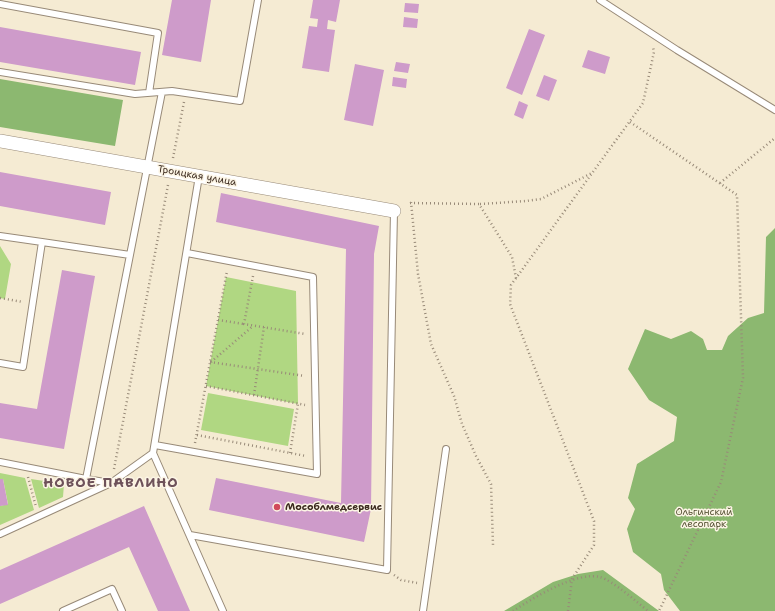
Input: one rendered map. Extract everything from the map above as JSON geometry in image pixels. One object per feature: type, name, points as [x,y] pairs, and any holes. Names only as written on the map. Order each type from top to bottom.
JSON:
[{"type":"street","name":"Троицкая улица","points":[[0,141],[394,211]]},
{"type":"lane","points":[[0,72],[135,94],[172,91],[240,101],[258,0]]},
{"type":"lane","points":[[600,0],[677,50],[775,110]]},
{"type":"lane","points":[[0,4],[158,33],[150,93]]},
{"type":"lane","points":[[86,479],[162,92]]},
{"type":"lane","points":[[199,176],[153,453],[224,611]]},
{"type":"lane","points":[[190,535],[387,570],[394,211]]},
{"type":"lane","points":[[0,236],[130,255]]},
{"type":"lane","points":[[0,363],[23,367],[42,242]]},
{"type":"lane","points":[[155,445],[317,474],[313,277],[187,253]]},
{"type":"lane","points":[[423,611],[446,449]]},
{"type":"lane","points":[[0,534],[111,483],[153,453]]},
{"type":"lane","points":[[0,462],[111,483]]},
{"type":"lane","points":[[63,611],[112,589],[122,611]]},
{"type":"path","points":[[568,611],[572,579],[594,545],[594,521],[510,304],[511,285],[643,103],[654,52],[649,32]]},
{"type":"path","points":[[111,483],[186,93]]},
{"type":"path","points":[[630,122],[737,195],[743,378],[721,482],[659,611]]},
{"type":"path","points":[[720,184],[775,138]]},
{"type":"path","points":[[394,211],[411,202],[479,204],[526,201],[541,198],[593,173]]},
{"type":"path","points":[[411,202],[418,274],[430,344],[454,396],[462,424],[476,456],[491,484],[493,545]]},
{"type":"path","points":[[479,204],[512,257],[516,278]]},
{"type":"path","points":[[194,452],[229,261]]},
{"type":"path","points":[[244,324],[254,266]]},
{"type":"path","points":[[0,298],[33,304]]},
{"type":"path","points":[[218,320],[314,336]]},
{"type":"path","points":[[210,362],[253,326]]},
{"type":"path","points":[[254,396],[264,327]]},
{"type":"path","points":[[210,362],[315,378]]},
{"type":"path","points":[[206,386],[316,407]]},
{"type":"path","points":[[290,452],[298,404]]},
{"type":"path","points":[[197,435],[317,458]]},
{"type":"path","points":[[26,467],[38,517]]},
{"type":"path","points":[[387,570],[401,580],[427,585]]},
{"type":"path","points":[[513,611],[528,601],[572,579],[595,576],[602,577],[648,611]]},
{"type":"green space","points":[[0,79],[123,100],[115,146],[0,127]]},
{"type":"green space","name":"Ольгинский лесопарк","points":[[775,228],[775,611],[680,611],[664,590],[661,574],[633,552],[627,529],[635,509],[628,498],[637,464],[674,441],[677,417],[649,400],[628,369],[645,329],[671,339],[691,331],[703,339],[707,350],[722,350],[728,336],[748,318],[764,313],[766,237]]},
{"type":"green space","points":[[0,246],[11,264],[5,299],[0,298]]},
{"type":"green space","points":[[226,277],[296,291],[298,404],[206,386]]},
{"type":"green space","points":[[208,393],[294,409],[288,446],[201,430]]},
{"type":"green space","points":[[0,473],[25,478],[34,510],[0,525],[0,506],[8,504],[3,479],[0,479]]},
{"type":"green space","points":[[31,479],[64,484],[63,497],[39,508]]},
{"type":"green space","points":[[603,570],[659,611],[504,611],[553,582],[578,574]]},
{"type":"building","points":[[172,0],[211,0],[201,62],[162,55]]},
{"type":"building","points":[[313,0],[340,0],[336,22],[328,20],[327,29],[335,30],[329,72],[302,68],[309,26],[317,27],[318,19],[310,18]]},
{"type":"building","points":[[405,3],[419,4],[418,13],[404,12]]},
{"type":"building","points":[[404,17],[418,19],[417,28],[403,27]]},
{"type":"building","points":[[0,27],[141,52],[135,85],[0,62]]},
{"type":"building","points":[[529,29],[545,35],[522,95],[506,88]]},
{"type":"building","points":[[588,50],[610,57],[605,74],[582,67]]},
{"type":"building","points":[[396,62],[410,64],[408,73],[394,71]]},
{"type":"building","points":[[355,64],[384,70],[373,126],[344,120]]},
{"type":"building","points":[[544,75],[557,80],[549,101],[536,96]]},
{"type":"building","points":[[393,77],[407,79],[406,88],[392,86]]},
{"type":"building","points":[[519,101],[528,105],[523,119],[514,115]]},
{"type":"building","points":[[0,172],[111,192],[105,225],[0,206]]},
{"type":"building","points":[[221,193],[379,226],[374,254],[371,509],[364,542],[209,510],[216,478],[341,503],[346,249],[216,222]]},
{"type":"building","points":[[62,270],[95,276],[64,449],[0,438],[0,403],[37,409]]},
{"type":"building","points":[[0,479],[3,479],[8,505],[0,506]]},
{"type":"building","points":[[144,506],[190,611],[158,611],[129,547],[0,604],[0,570]]},
{"type":"place","name":"Мособлмедсервис","points":[[277,507]]},
{"type":"district","name":"НОВОЕ ПАВЛИНО","points":[[111,483]]}]
